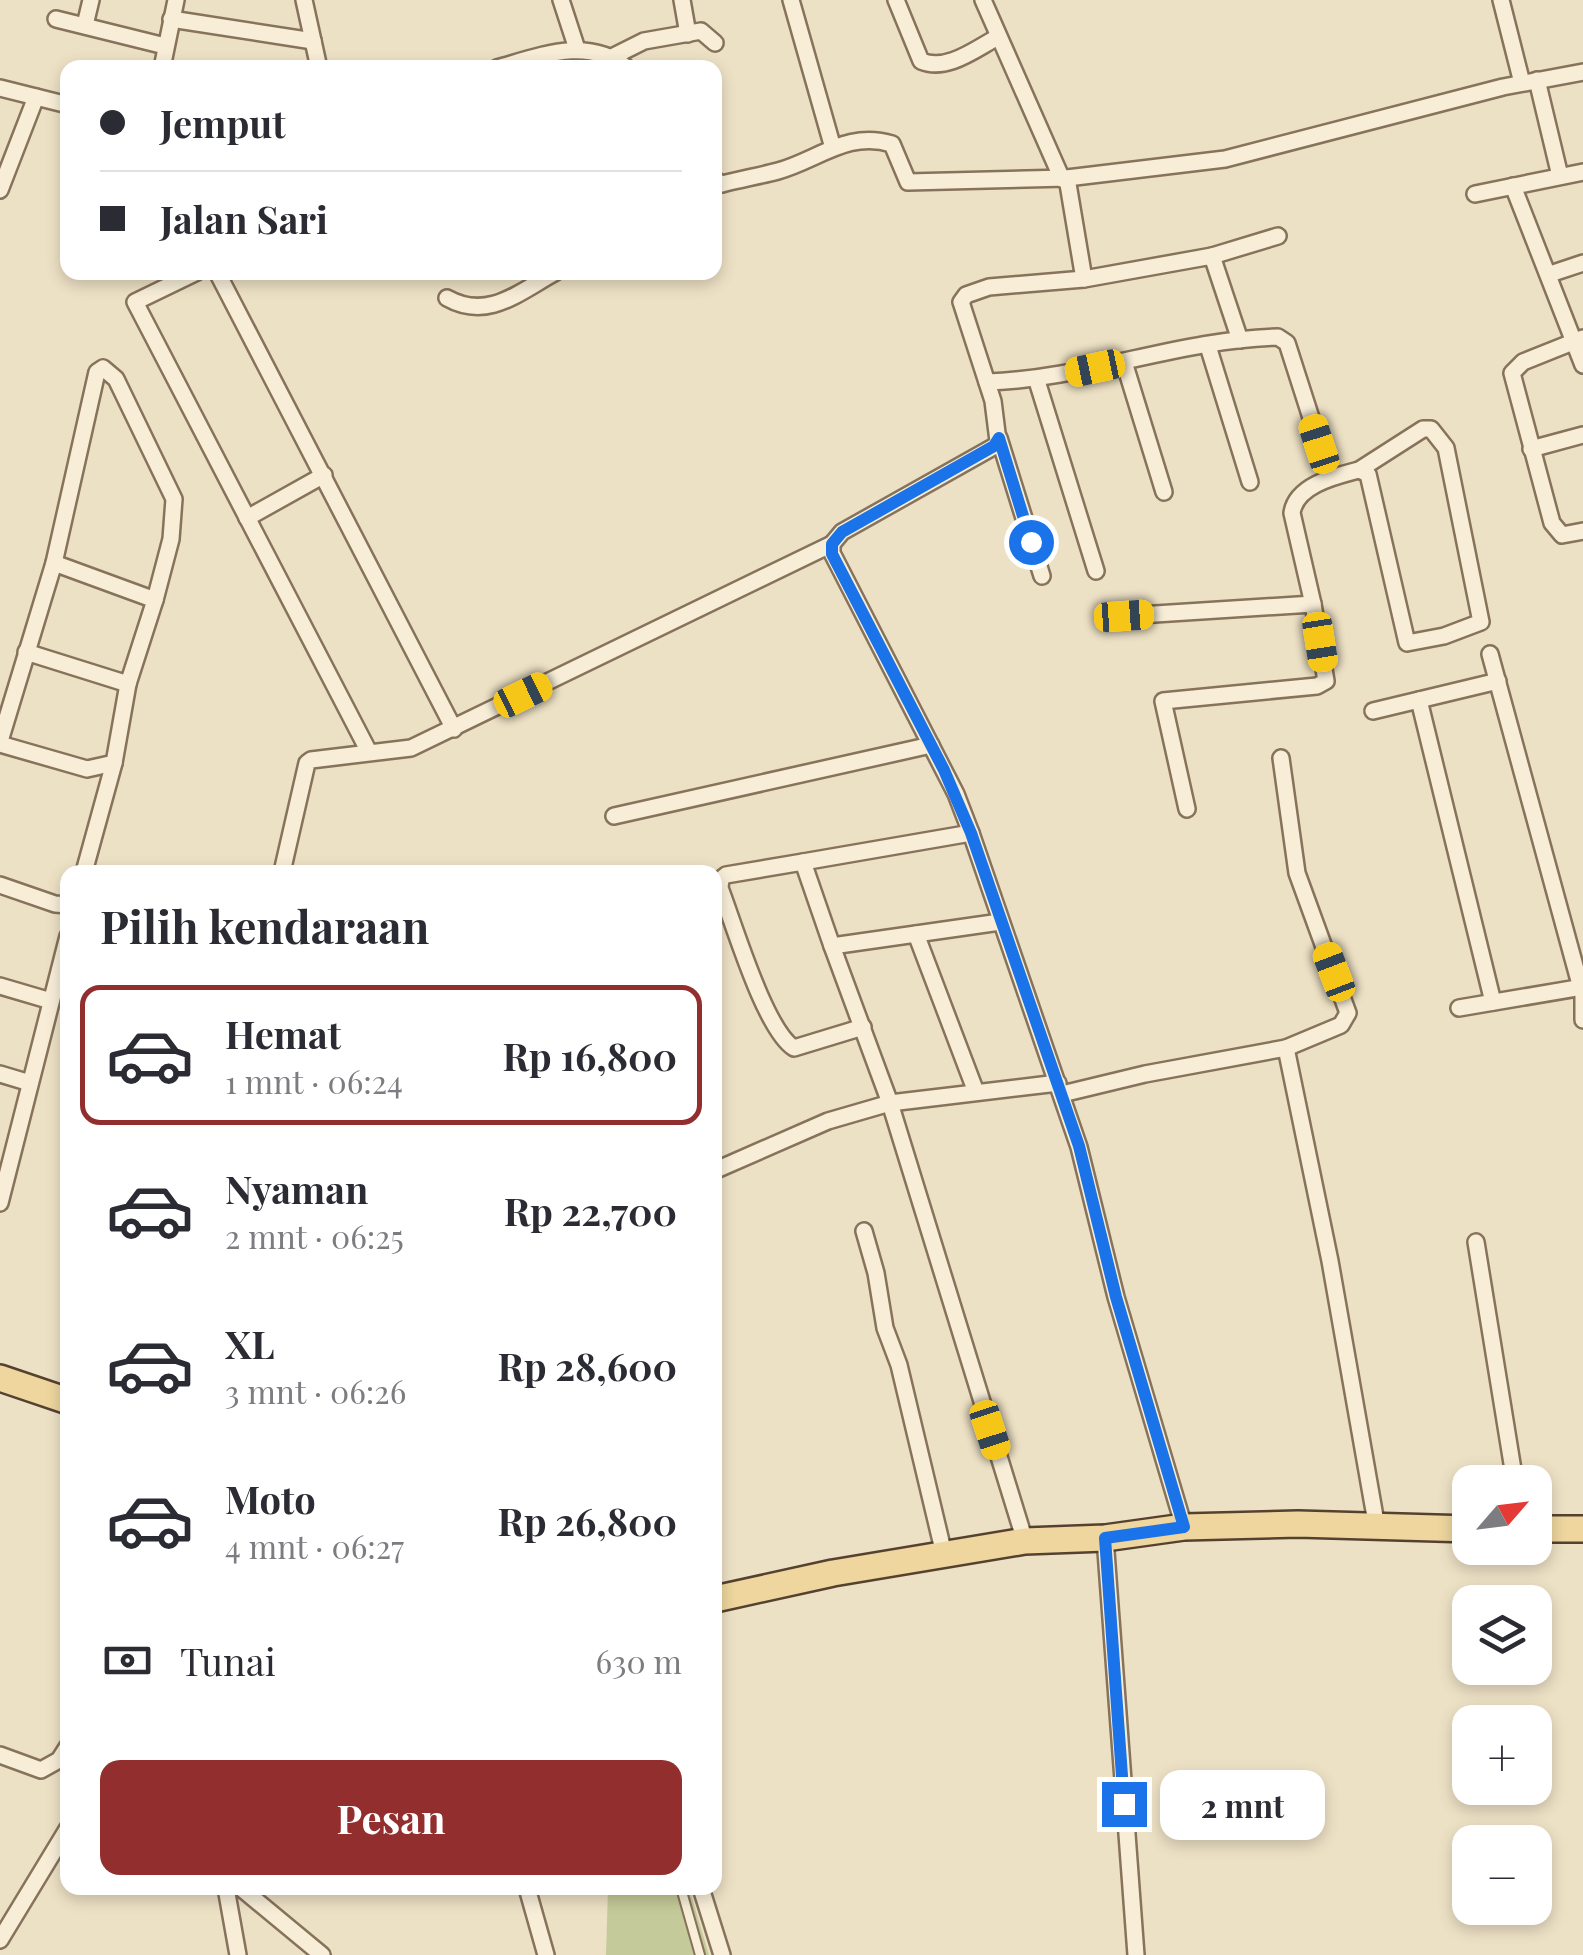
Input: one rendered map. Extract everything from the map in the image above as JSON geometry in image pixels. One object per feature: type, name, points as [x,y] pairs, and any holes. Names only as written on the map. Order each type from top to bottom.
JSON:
[{"type":"main road","points":[[0,1378],[60,1398]]},
{"type":"main road","points":[[722,1597],[833,1573],[1025,1540],[1105,1538],[1184,1527],[1298,1524],[1452,1529]]},
{"type":"main road","points":[[1552,1529],[1583,1529]]},
{"type":"street","points":[[85,25],[91,0]]},
{"type":"street","points":[[163,60],[176,0]]},
{"type":"street","points":[[304,0],[317,60]]},
{"type":"street","points":[[682,0],[688,34]]},
{"type":"street","points":[[790,0],[833,148]]},
{"type":"street","points":[[896,0],[921,61],[928,64],[943,65],[998,37]]},
{"type":"street","points":[[982,0],[1064,178],[1084,279]]},
{"type":"street","points":[[1501,0],[1560,176]]},
{"type":"street","points":[[562,2],[578,50]]},
{"type":"street","points":[[557,51],[562,2]]},
{"type":"street","points":[[56,19],[166,46]]},
{"type":"street","points":[[172,19],[313,41]]},
{"type":"street","points":[[612,57],[644,41],[688,34],[705,32],[715,42]]},
{"type":"street","points":[[525,60],[578,50],[616,60]]},
{"type":"street","points":[[722,183],[780,170],[833,148],[871,138],[892,144],[908,182],[1064,178],[1225,160],[1529,82],[1583,72]]},
{"type":"street","points":[[0,88],[60,103]]},
{"type":"street","points":[[0,190],[36,98]]},
{"type":"street","points":[[1475,194],[1583,172]]},
{"type":"street","points":[[1513,186],[1579,339],[1583,365]]},
{"type":"street","points":[[1042,576],[999,438],[962,298],[989,288],[1084,279],[1212,256],[1278,236]]},
{"type":"street","points":[[1212,256],[1240,340]]},
{"type":"street","points":[[1550,274],[1583,263]]},
{"type":"street","points":[[180,280],[135,302],[369,752]]},
{"type":"street","points":[[221,280],[454,729]]},
{"type":"street","points":[[448,298],[466,308],[476,308],[501,302],[541,280]]},
{"type":"street","points":[[987,382],[1037,381],[1240,340],[1278,336],[1286,343],[1330,477]]},
{"type":"street","points":[[1579,339],[1522,362],[1512,373],[1552,523],[1562,535],[1583,532]]},
{"type":"street","points":[[1208,346],[1250,482]]},
{"type":"street","points":[[1124,362],[1164,492]]},
{"type":"street","points":[[86,865],[114,763],[128,684],[171,539],[174,499],[116,380],[103,368],[98,372],[54,563],[0,742],[88,769],[114,763]]},
{"type":"street","points":[[1037,381],[1096,571]]},
{"type":"street","points":[[1188,810],[1162,702],[1166,698],[1326,680],[1292,508],[1295,500],[1330,477],[1359,470],[1423,429],[1430,429],[1439,437],[1446,448],[1482,620],[1479,625],[1410,644],[1405,641],[1370,480],[1359,470]]},
{"type":"street","points":[[1531,449],[1583,435]]},
{"type":"street","points":[[284,865],[308,763],[316,758],[411,748],[454,729],[832,544],[842,532],[994,446],[999,438]]},
{"type":"street","points":[[247,518],[324,475]]},
{"type":"street","points":[[832,544],[832,554],[931,745],[971,833],[1079,1146],[1116,1297],[1184,1527]]},
{"type":"street","points":[[54,563],[155,600]]},
{"type":"street","points":[[1124,616],[1313,604]]},
{"type":"street","points":[[26,652],[128,684]]},
{"type":"street","points":[[1490,654],[1582,988],[1583,1020]]},
{"type":"street","points":[[1372,712],[1498,680]]},
{"type":"street","points":[[1420,700],[1493,1002]]},
{"type":"street","points":[[614,816],[931,745]]},
{"type":"street","points":[[722,1167],[828,1121],[890,1104],[976,1092],[1060,1089],[1286,1048],[1342,1025],[1348,1013],[1297,872],[1282,758]]},
{"type":"street","points":[[722,878],[971,833]]},
{"type":"street","points":[[803,862],[890,1104],[1025,1540]]},
{"type":"street","points":[[0,884],[60,904]]},
{"type":"street","points":[[722,893],[784,1041],[794,1048],[863,1027]]},
{"type":"street","points":[[832,946],[1000,922]]},
{"type":"street","points":[[916,934],[976,1092]]},
{"type":"street","points":[[0,1203],[60,967]]},
{"type":"street","points":[[0,986],[51,1001]]},
{"type":"street","points":[[1459,1008],[1582,988]]},
{"type":"street","points":[[1286,1048],[1330,1262],[1377,1528]]},
{"type":"street","points":[[0,1074],[30,1083]]},
{"type":"street","points":[[864,1231],[944,1554]]},
{"type":"street","points":[[1476,1242],[1512,1465]]},
{"type":"street","points":[[1105,1538],[1136,1955]]},
{"type":"street","points":[[0,1775],[5,1757],[41,1770],[60,1762]]},
{"type":"street","points":[[2,1932],[60,1841]]},
{"type":"street","points":[[227,1895],[238,1955]]},
{"type":"street","points":[[249,1895],[322,1955]]},
{"type":"street","points":[[529,1895],[546,1955]]},
{"type":"street","points":[[703,1895],[722,1955]]},
{"type":"lane","points":[[683,1895],[700,1955]]},
{"type":"green space","points":[[608,1895],[691,1895],[709,1955],[606,1955]]},
{"type":"route","points":[[1031,542],[999,438],[994,446],[952,472],[842,532],[832,544],[832,554],[956,794],[971,833],[1079,1146],[1116,1297],[1184,1527],[1105,1538],[1124,1804]]}]
